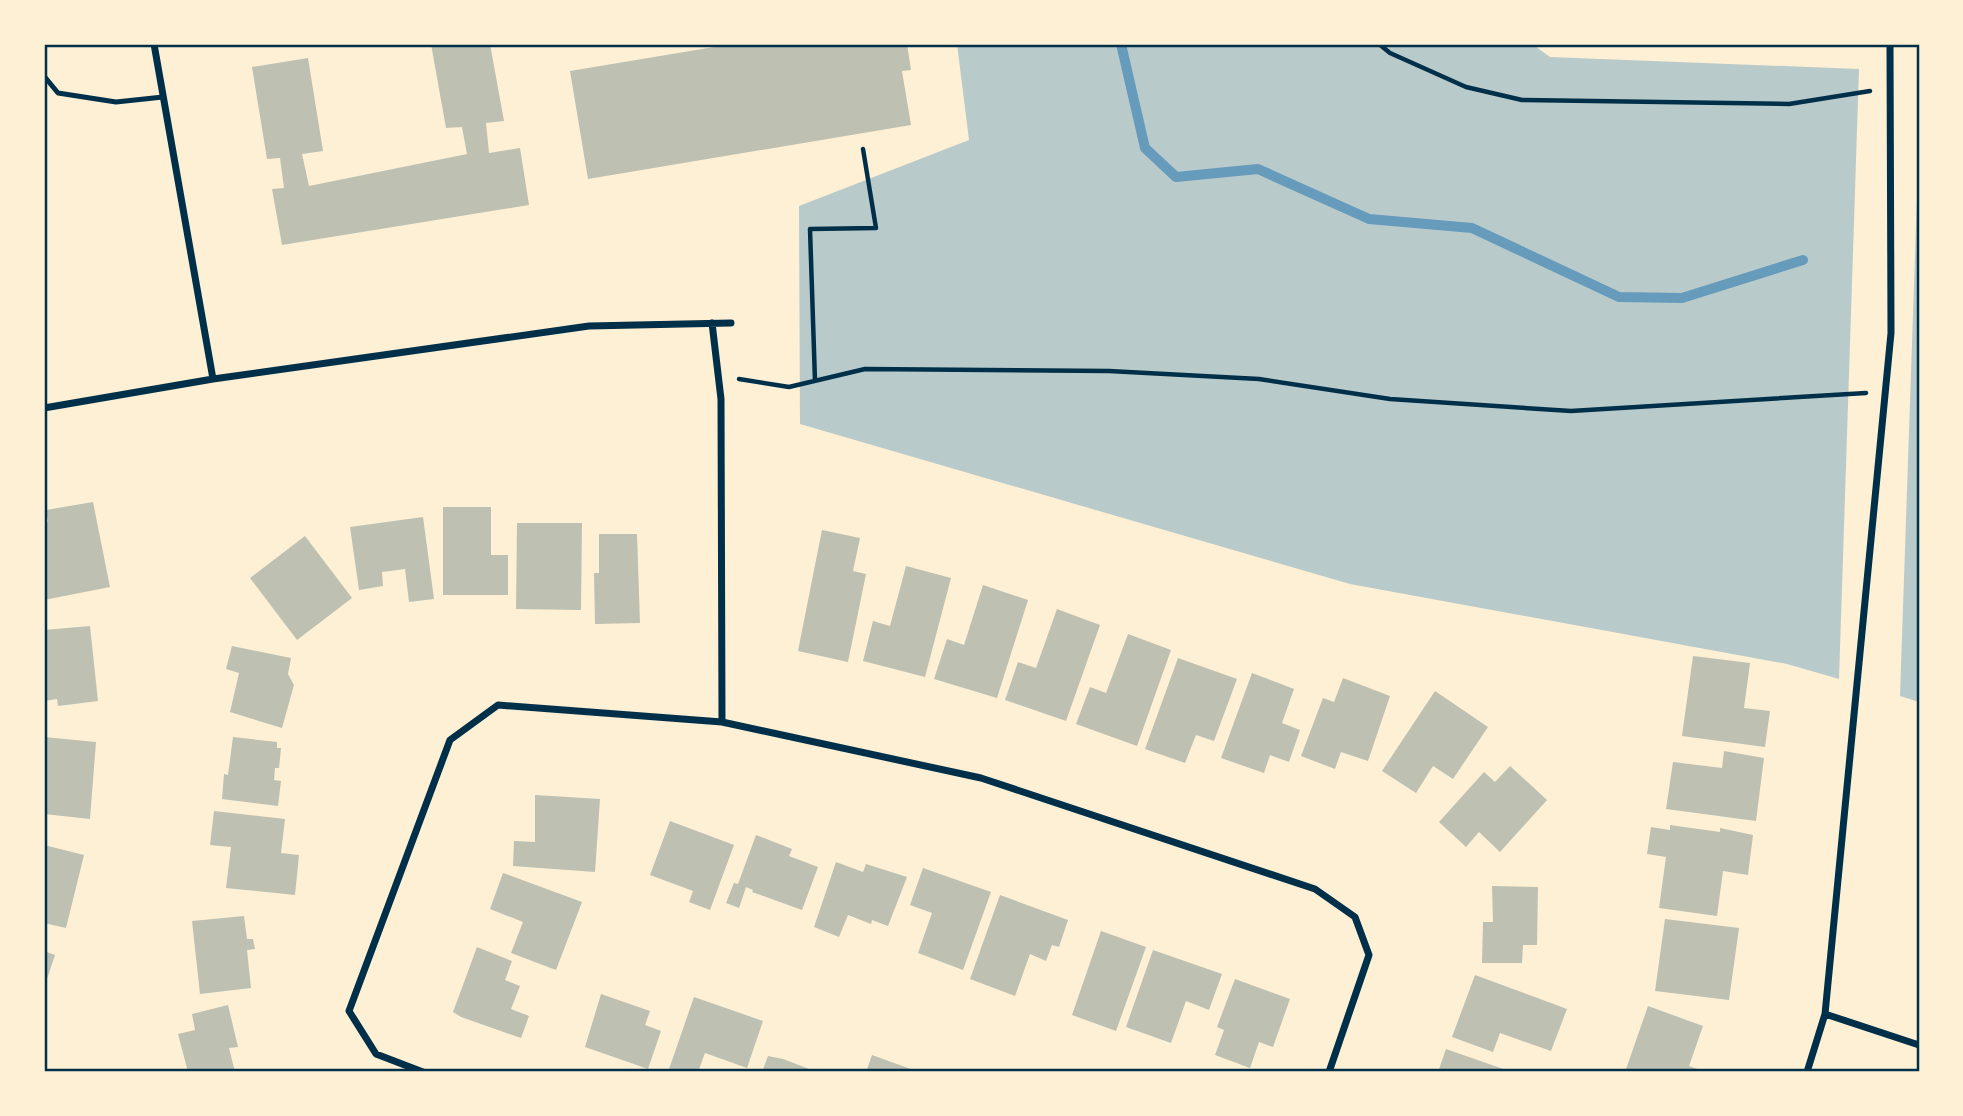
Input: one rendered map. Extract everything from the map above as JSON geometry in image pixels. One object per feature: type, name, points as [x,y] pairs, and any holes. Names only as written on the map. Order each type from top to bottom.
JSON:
[{"type":"street","points":[[154,44],[213,379]]},
{"type":"street","points":[[1807,1072],[1825,1014],[1891,333],[1890,44]]},
{"type":"street","points":[[712,323],[721,399],[722,722]]},
{"type":"street","points":[[44,408],[213,379],[589,326],[731,323]]},
{"type":"street","points":[[423,1072],[376,1054],[349,1012],[450,740],[498,705],[722,722],[981,778],[1315,889],[1354,917],[1368,954],[1329,1072]]},
{"type":"street","points":[[1825,1014],[1919,1045]]},
{"type":"lane","points":[[44,76],[58,93],[116,102],[163,97]]},
{"type":"path","points":[[1379,44],[1390,53],[1466,88],[1522,100],[1788,104],[1892,88]]},
{"type":"path","points":[[815,381],[810,229],[876,228],[863,149]]},
{"type":"path","points":[[755,382],[789,387],[865,369],[1109,371],[1259,379],[1390,399],[1571,411],[1852,396],[1884,390]]},
{"type":"shaded area","points":[[957,44],[1532,44],[1550,57],[1859,69],[1839,679],[1787,664],[1350,584],[800,424],[799,206],[969,140]]},
{"type":"shaded area","points":[[1919,138],[1919,702],[1900,696]]},
{"type":"building","points":[[431,44],[490,44],[504,121],[486,123],[489,153],[520,148],[529,205],[282,245],[272,189],[284,188],[280,158],[267,159],[252,67],[308,58],[323,151],[302,154],[309,186],[467,154],[462,127],[446,128]]},
{"type":"building","points":[[732,44],[907,44],[911,70],[902,71],[911,125],[588,179],[570,71]]},
{"type":"building","points":[[93,502],[110,587],[44,600],[44,523],[48,522],[46,510]]},
{"type":"building","points":[[443,507],[491,507],[491,555],[508,555],[508,595],[443,595]]},
{"type":"building","points":[[423,517],[434,599],[409,602],[405,569],[382,572],[383,586],[359,590],[350,527]]},
{"type":"building","points":[[517,523],[582,523],[581,610],[516,609]]},
{"type":"building","points":[[822,530],[860,538],[853,571],[866,574],[848,662],[798,651]]},
{"type":"building","points":[[599,534],[637,534],[640,623],[595,624],[594,573],[599,573]]},
{"type":"building","points":[[305,536],[352,598],[297,640],[250,578]]},
{"type":"building","points":[[906,566],[951,578],[925,677],[863,661],[873,621],[890,626]]},
{"type":"building","points":[[983,585],[1028,600],[997,698],[934,679],[947,639],[964,645]]},
{"type":"building","points":[[1057,609],[1100,625],[1066,721],[1005,700],[1018,662],[1036,668]]},
{"type":"building","points":[[90,626],[98,701],[58,706],[57,699],[44,701],[44,630]]},
{"type":"building","points":[[1128,634],[1171,650],[1137,746],[1076,724],[1090,687],[1106,693]]},
{"type":"building","points":[[232,646],[291,658],[288,674],[294,685],[282,728],[230,712],[239,673],[226,669]]},
{"type":"building","points":[[1693,656],[1750,663],[1744,708],[1770,711],[1765,747],[1682,736]]},
{"type":"building","points":[[1178,658],[1237,679],[1214,741],[1196,735],[1185,763],[1145,749]]},
{"type":"building","points":[[1252,673],[1294,689],[1282,723],[1300,730],[1289,762],[1270,755],[1264,773],[1221,758]]},
{"type":"building","points":[[1343,678],[1390,696],[1368,761],[1341,752],[1335,769],[1301,756],[1323,698],[1334,702]]},
{"type":"building","points":[[1435,691],[1488,727],[1453,779],[1433,766],[1416,793],[1382,771]]},
{"type":"building","points":[[44,737],[96,742],[90,819],[44,814]]},
{"type":"building","points":[[233,737],[277,742],[277,748],[281,748],[279,768],[275,768],[274,780],[281,781],[278,806],[222,799],[224,774],[228,775]]},
{"type":"building","points":[[1724,751],[1764,758],[1756,821],[1666,809],[1673,762],[1722,768]]},
{"type":"building","points":[[1510,766],[1547,800],[1500,852],[1479,832],[1466,847],[1439,822],[1484,772],[1495,782]]},
{"type":"building","points":[[535,795],[600,799],[595,872],[513,866],[514,841],[535,842]]},
{"type":"building","points":[[214,811],[285,819],[281,853],[299,855],[295,895],[226,888],[231,847],[210,845]]},
{"type":"building","points":[[670,821],[734,845],[710,910],[689,902],[693,891],[650,875]]},
{"type":"building","points":[[1670,825],[1720,832],[1720,828],[1753,835],[1748,875],[1723,871],[1717,916],[1659,908],[1666,857],[1647,854],[1651,827],[1670,830]]},
{"type":"building","points":[[756,835],[792,849],[789,856],[818,867],[802,910],[752,892],[753,890],[746,887],[739,908],[726,903],[734,883],[738,884]]},
{"type":"building","points":[[44,845],[84,855],[66,928],[44,923]]},
{"type":"building","points":[[836,862],[863,872],[866,864],[907,877],[888,926],[872,920],[871,924],[848,915],[839,937],[814,927]]},
{"type":"building","points":[[923,868],[991,892],[963,970],[918,953],[932,913],[910,905]]},
{"type":"building","points":[[503,873],[582,902],[556,970],[511,953],[523,922],[490,909]]},
{"type":"building","points":[[1492,886],[1538,887],[1537,945],[1523,945],[1522,963],[1482,963],[1483,922],[1493,922]]},
{"type":"building","points":[[1000,895],[1068,920],[1059,947],[1052,945],[1046,961],[1030,954],[1015,996],[970,979]]},
{"type":"building","points":[[244,916],[247,939],[253,939],[255,949],[247,950],[251,988],[200,994],[192,921]]},
{"type":"building","points":[[1665,919],[1739,928],[1729,1000],[1655,991]]},
{"type":"building","points":[[1101,931],[1146,947],[1116,1031],[1072,1015]]},
{"type":"building","points":[[477,947],[512,961],[505,980],[520,986],[511,1009],[529,1016],[521,1038],[453,1012]]},
{"type":"building","points":[[1153,950],[1222,974],[1209,1010],[1186,1001],[1171,1043],[1126,1027]]},
{"type":"building","points":[[44,951],[55,955],[44,988]]},
{"type":"building","points":[[1475,975],[1567,1009],[1551,1051],[1500,1033],[1493,1052],[1452,1037]]},
{"type":"building","points":[[1235,979],[1290,999],[1273,1047],[1259,1042],[1250,1068],[1215,1055],[1224,1030],[1217,1027]]},
{"type":"building","points":[[601,994],[650,1011],[645,1025],[661,1031],[648,1069],[585,1047]]},
{"type":"building","points":[[694,997],[763,1021],[747,1068],[705,1053],[698,1072],[668,1072]]},
{"type":"building","points":[[228,1005],[238,1047],[229,1048],[235,1072],[188,1072],[178,1034],[195,1030],[192,1014]]},
{"type":"building","points":[[1648,1006],[1703,1026],[1689,1066],[1706,1072],[1625,1072]]},
{"type":"building","points":[[1446,1049],[1512,1072],[1438,1072]]},
{"type":"building","points":[[872,1055],[919,1072],[866,1072]]},
{"type":"building","points":[[768,1056],[783,1059],[817,1072],[762,1072]]},
{"type":"waterway","points":[[1121,44],[1145,148],[1176,177],[1258,169],[1369,219],[1472,228],[1619,297],[1682,298],[1803,260]]}]
